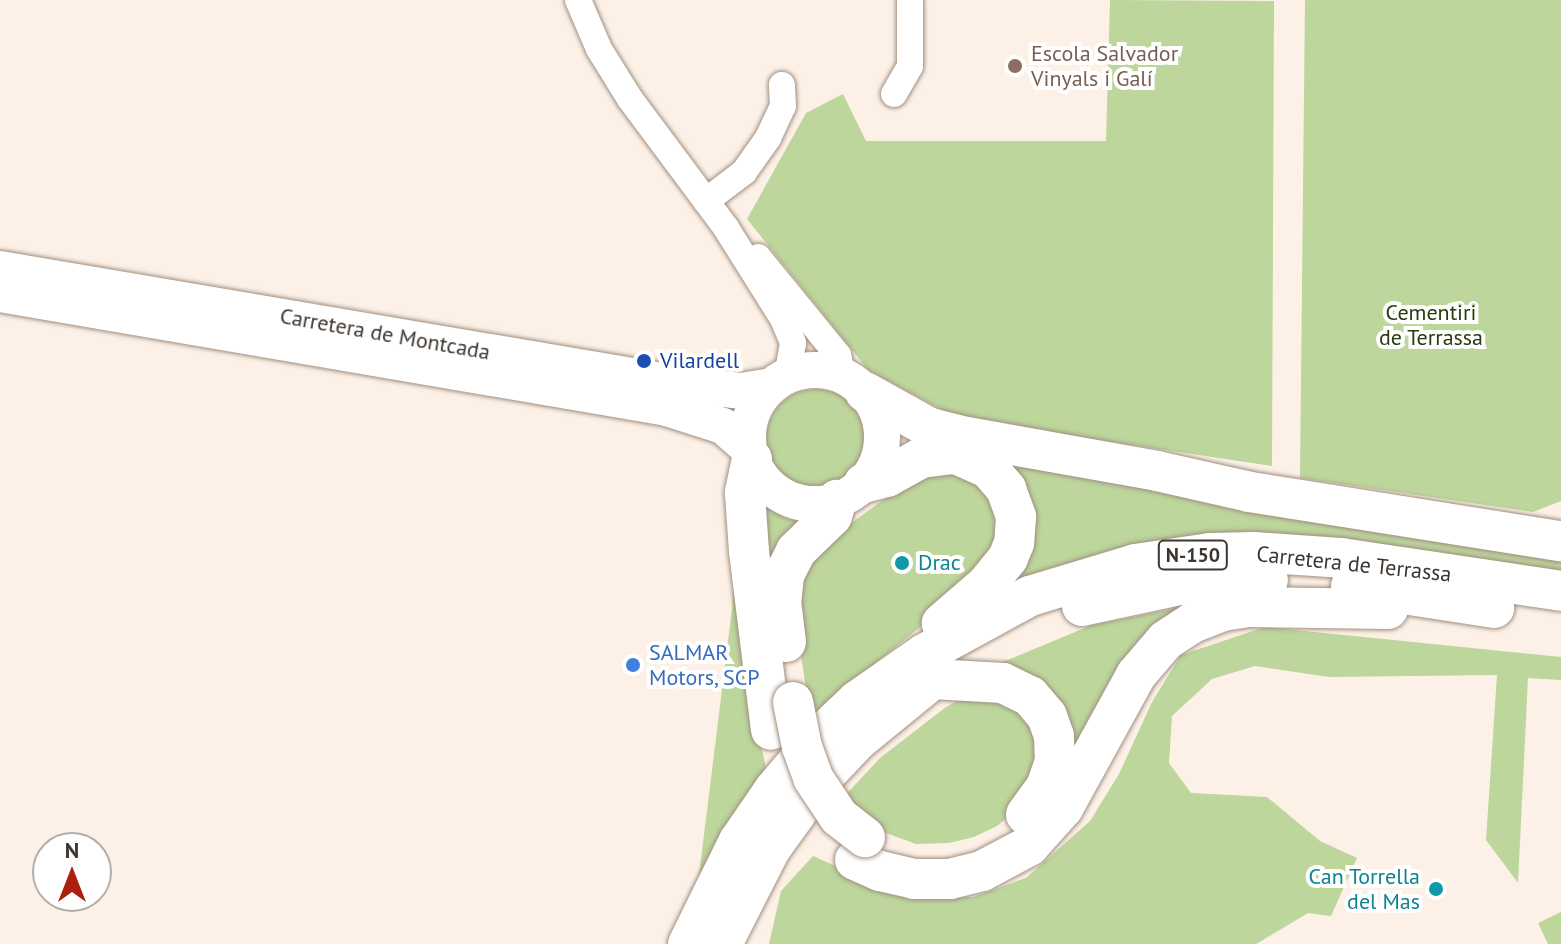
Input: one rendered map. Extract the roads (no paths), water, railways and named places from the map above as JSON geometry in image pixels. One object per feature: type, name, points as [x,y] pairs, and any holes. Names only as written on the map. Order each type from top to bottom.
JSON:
[{"type":"main road","points":[[854,384],[930,428],[967,437],[1157,471],[1250,492],[1561,541]]},
{"type":"main road","points":[[750,454],[745,493],[749,551],[782,716]]},
{"type":"main road","points":[[857,701],[898,657],[987,584],[1008,558],[1016,532],[1013,504],[1006,489],[988,468],[969,457],[934,454],[851,492],[825,526],[789,562],[781,585],[781,765],[802,808],[819,830],[860,848],[904,877],[950,879],[982,871],[1029,846],[1063,808],[1127,689],[1145,663],[1180,630],[1206,617],[1235,609],[1273,606],[1511,610]]},
{"type":"main road","name":"Carretera de Terrassa","points":[[688,944],[718,879],[757,814],[818,738],[857,701],[952,635],[1030,596],[1108,570],[1171,558],[1254,552],[1341,558],[1561,591]]},
{"type":"main road","name":"Carretera de Terrassa","points":[[722,944],[771,848],[821,779],[858,740],[933,679],[985,645],[1054,615],[1113,597],[1179,585],[1235,580],[1295,581],[1561,617]]},
{"type":"main road","points":[[860,848],[913,854],[962,852],[994,840],[1020,821],[1046,787],[1055,747],[1051,725],[1038,704],[1018,688],[1003,683],[933,679]]},
{"type":"street","points":[[578,0],[599,49],[630,99],[726,228],[783,319],[793,343],[779,381],[751,414],[750,454],[764,482],[778,494],[814,504],[851,492],[875,467],[882,448],[879,418],[854,384],[838,355],[800,306],[760,259],[726,228]]},
{"type":"street","points":[[894,94],[910,66],[910,0]]},
{"type":"street","points":[[706,201],[744,172],[768,138],[783,106],[782,85]]},
{"type":"street","name":"Carretera de Montcada","points":[[0,269],[685,385],[741,391],[779,381]]},
{"type":"street","name":"Carretera de Montcada","points":[[0,294],[667,408],[723,426],[750,454]]},
{"type":"street","points":[[779,381],[824,371],[854,384]]},
{"type":"place","name":"Escola Salvador Vinyals i Galí","points":[[1015,66]]},
{"type":"place","name":"Vilardell","points":[[644,361]]},
{"type":"place","name":"Drac","points":[[902,563]]},
{"type":"place","name":"SALMAR Motors, SCP","points":[[633,665]]},
{"type":"place","name":"Can Torrella del Mas","points":[[1436,889]]},
{"type":"park label","name":"Cementiri de Terrassa","points":[[1431,324]]}]
